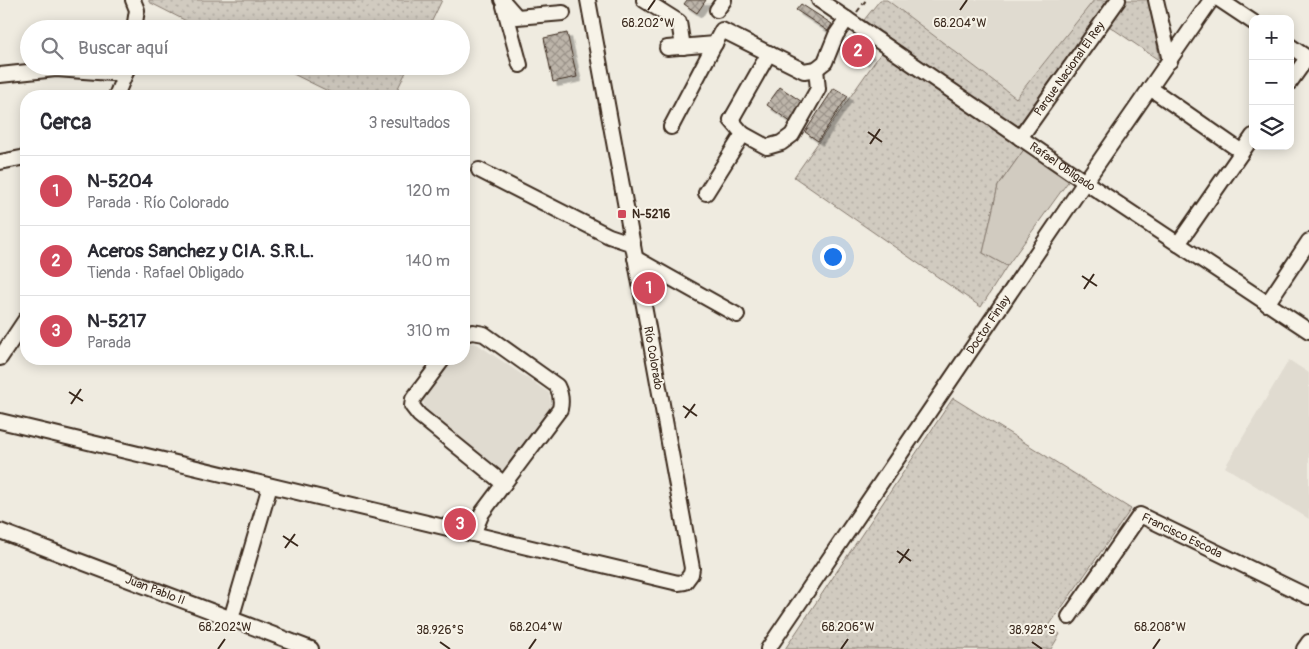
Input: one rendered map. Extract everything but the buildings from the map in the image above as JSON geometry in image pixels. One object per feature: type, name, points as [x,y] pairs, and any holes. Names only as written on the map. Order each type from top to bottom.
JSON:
[{"type":"street","points":[[133,0],[137,10],[135,20]]},
{"type":"street","name":"Río Colorado","points":[[473,534],[678,583],[688,580],[691,574],[692,568],[588,0]]},
{"type":"street","points":[[644,0],[679,22],[683,47]]},
{"type":"street","name":"Rafael Obligado","points":[[819,0],[1085,182],[1309,331]]},
{"type":"street","name":"Parque Nacional El Rey","points":[[1020,138],[1118,0]]},
{"type":"street","points":[[1156,0],[1170,61]]},
{"type":"street","name":"Doctor Finlay","points":[[768,649],[1211,0]]},
{"type":"street","points":[[1220,0],[1249,19]]},
{"type":"street","points":[[503,1],[517,17],[563,12]]},
{"type":"street","points":[[503,1],[520,65]]},
{"type":"street","points":[[671,127],[722,30],[804,71],[816,69],[825,62],[836,35],[849,20]]},
{"type":"street","points":[[667,48],[715,44]]},
{"type":"street","points":[[1294,49],[1308,58],[1294,77]]},
{"type":"street","points":[[768,53],[731,120],[743,134],[767,147],[781,143],[792,135],[818,89],[816,69]]},
{"type":"street","points":[[0,75],[20,73]]},
{"type":"street","points":[[118,90],[124,75]]},
{"type":"street","points":[[1150,88],[1242,152]]},
{"type":"street","points":[[706,193],[743,134]]},
{"type":"street","points":[[1178,244],[1249,142]]},
{"type":"street","points":[[0,162],[20,158]]},
{"type":"street","points":[[479,170],[609,236],[737,315]]},
{"type":"street","points":[[1267,304],[1309,241]]},
{"type":"street","points":[[0,358],[20,328]]},
{"type":"street","points":[[0,422],[473,534],[482,513],[560,410],[561,402],[560,393],[556,386],[484,334],[470,333]]},
{"type":"street","points":[[438,365],[413,399],[412,406],[419,415],[504,484]]},
{"type":"street","points":[[231,619],[270,486]]},
{"type":"street","name":"Francisco Escoda","points":[[1069,617],[1140,515],[1309,597]]},
{"type":"street","name":"Juan Pablo II","points":[[0,531],[311,649]]},
{"type":"street","points":[[1304,649],[1309,642]]},
{"type":"path","points":[[849,20],[866,0]]},
{"type":"shaded area","points":[[149,0],[442,0],[432,20],[184,20],[149,2]]},
{"type":"shaded area","points":[[880,0],[887,0],[1016,98],[1094,0],[1108,0],[1017,127],[864,20]]},
{"type":"shaded area","points":[[887,0],[1094,0],[1016,98]]},
{"type":"shaded area","points":[[1126,0],[1149,0],[1160,61],[1109,26]]},
{"type":"shaded area","points":[[883,50],[1025,148],[998,186],[983,253],[1007,266],[981,307],[794,177]]},
{"type":"shaded area","points":[[295,75],[404,75],[397,90],[326,90]]},
{"type":"shaded area","points":[[1025,148],[1070,179],[1007,266],[983,253],[998,186]]},
{"type":"shaded area","points":[[470,343],[477,344],[549,393],[552,408],[503,473],[427,415],[422,397],[448,365],[470,365]]},
{"type":"shaded area","points":[[1289,360],[1309,373],[1309,519],[1225,467]]},
{"type":"shaded area","points":[[953,398],[1131,509],[1048,627],[1060,634],[1051,649],[785,649]]},
{"type":"place","name":"Aceros Sanchez y CIA. S.R.L.","points":[[858,51]]},
{"type":"place","name":"N-5216","points":[[622,214]]},
{"type":"place","name":"N-5204","points":[[649,288]]},
{"type":"place","name":"N-5217","points":[[460,524]]}]
